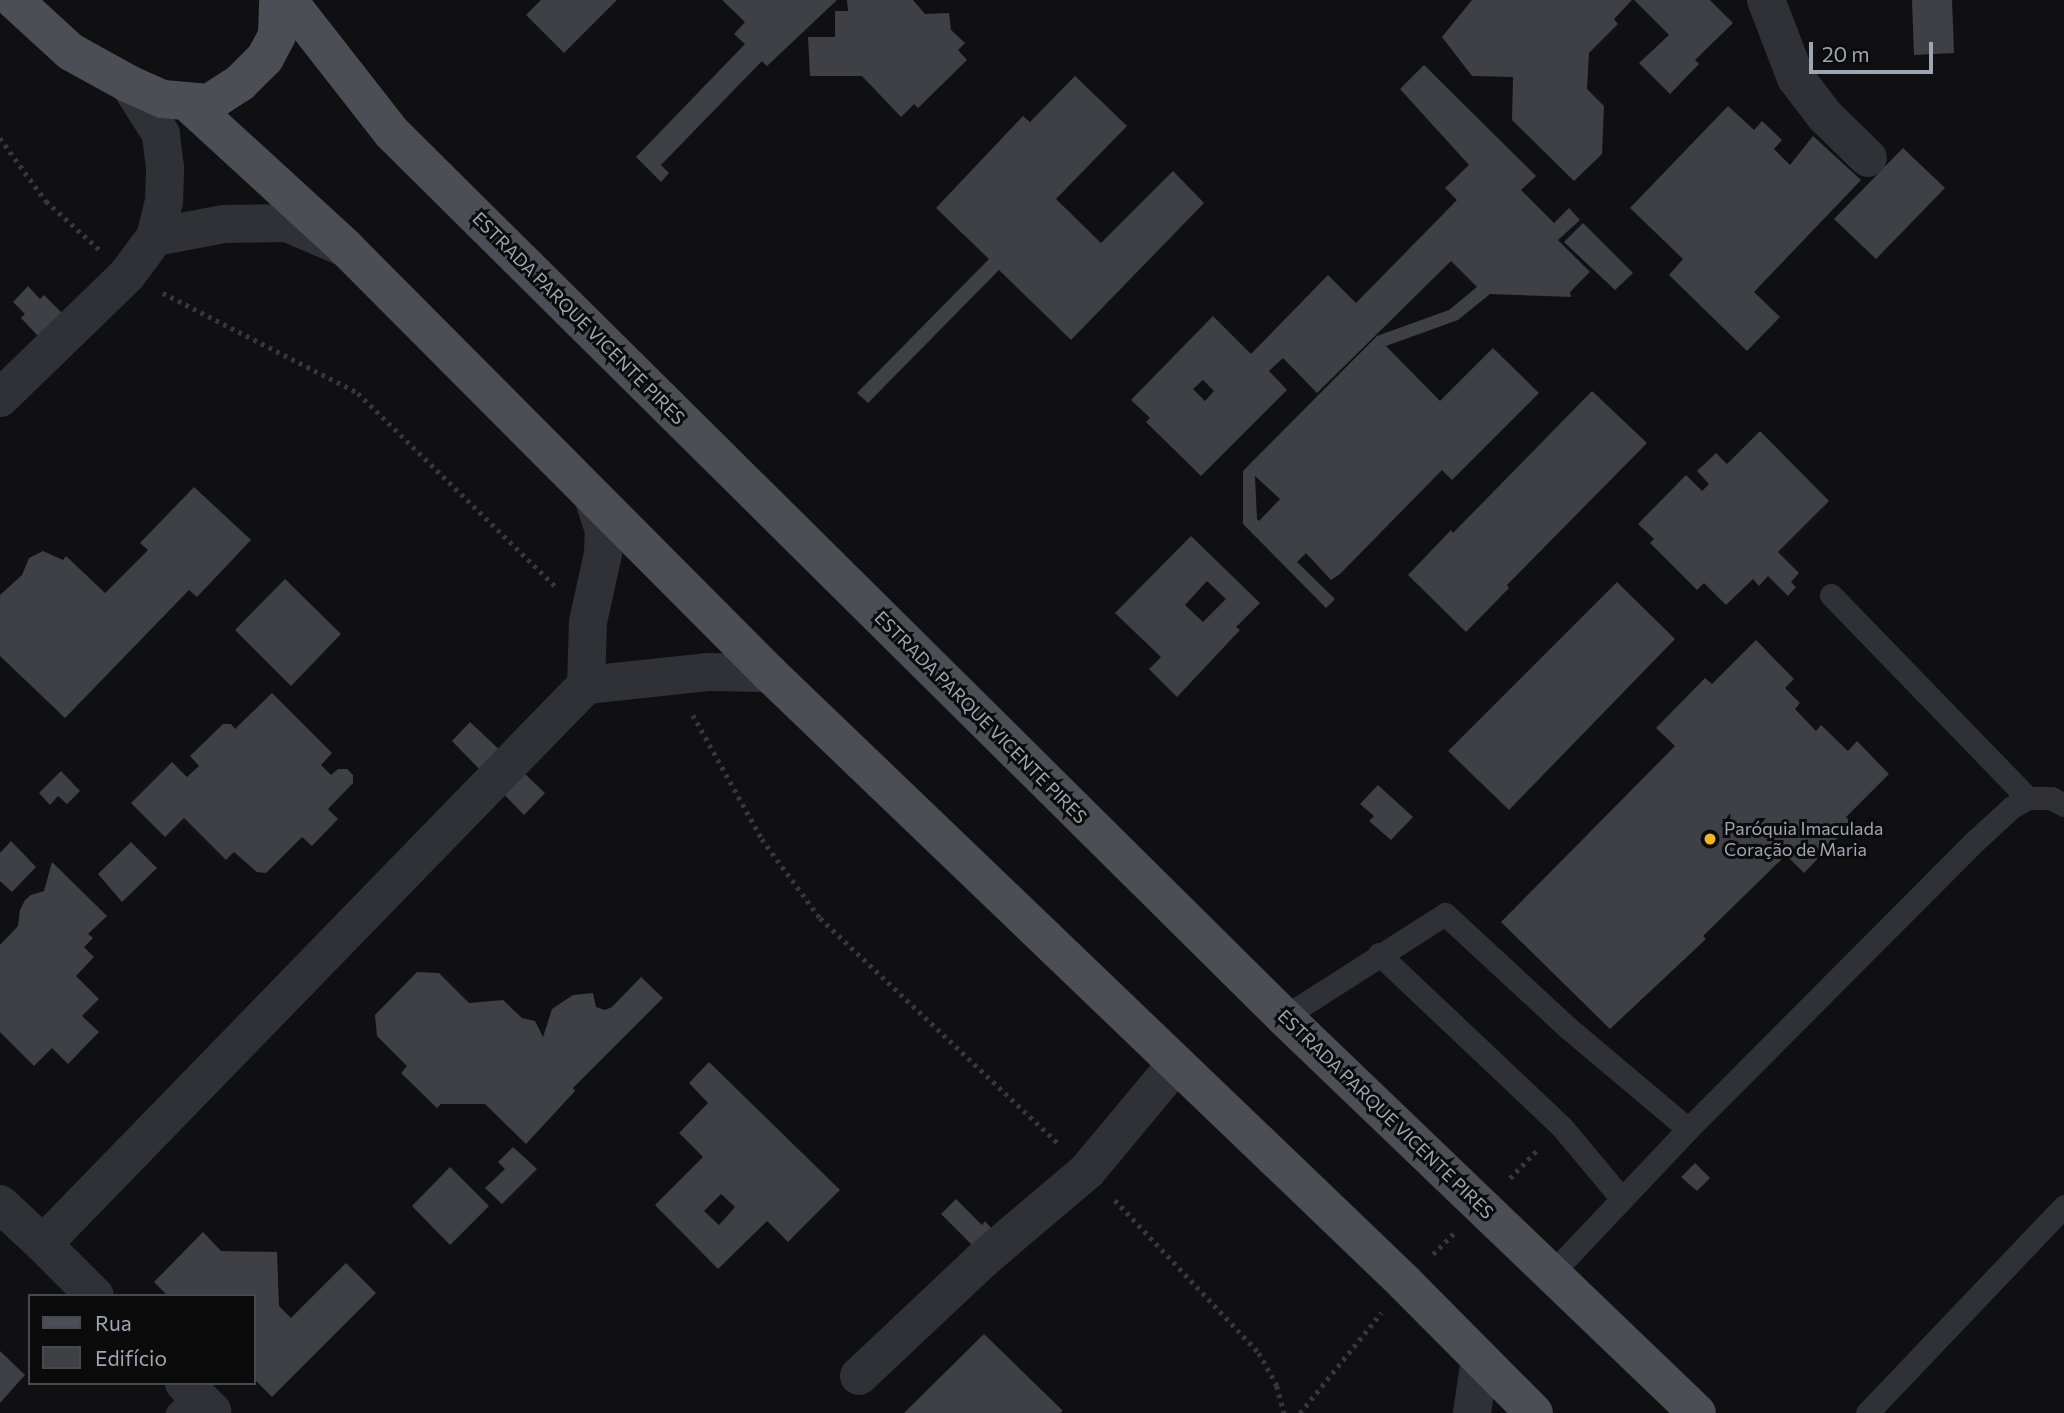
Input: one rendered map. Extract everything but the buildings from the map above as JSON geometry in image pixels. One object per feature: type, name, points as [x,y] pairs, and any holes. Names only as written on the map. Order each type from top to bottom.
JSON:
[{"type":"main road","points":[[14,0],[71,52],[129,84],[163,99],[209,103],[240,83],[265,58],[277,35],[278,0]]},
{"type":"main road","name":"ESTRADA PARQUE VICENTE PIRES","points":[[288,0],[393,133],[1283,1017],[1697,1413]]},
{"type":"main road","points":[[187,102],[345,247],[769,673],[1534,1413]]},
{"type":"street","points":[[1766,0],[1796,78],[1825,116],[1868,158]]},
{"type":"street","points":[[0,398],[127,275],[155,237],[164,202],[165,168],[161,134],[129,84]]},
{"type":"street","points":[[155,237],[224,224],[287,223],[345,247]]},
{"type":"street","points":[[586,685],[589,622],[603,554],[604,531],[594,500]]},
{"type":"street","points":[[43,1244],[586,685],[707,672],[769,673]]},
{"type":"street","points":[[859,1376],[982,1260],[1087,1171],[1176,1064]]},
{"type":"street","points":[[3,1211],[43,1244],[94,1294]]},
{"type":"street","points":[[1472,1413],[1480,1359]]},
{"type":"lane","points":[[1831,595],[2028,798]]},
{"type":"lane","points":[[1552,1273],[1688,1129],[2012,807],[2028,798],[2052,798],[2064,805]]},
{"type":"lane","points":[[1283,1017],[1445,914],[1567,1027],[1688,1129]]},
{"type":"lane","points":[[1379,954],[1561,1126],[1622,1199]]},
{"type":"lane","points":[[1867,1413],[2064,1206]]},
{"type":"path","points":[[0,138],[46,201],[127,275],[358,393],[589,622]]},
{"type":"path","points":[[654,679],[690,710],[762,839],[820,918],[1087,1171],[1259,1353],[1277,1386],[1284,1413]]},
{"type":"place","name":"Paróquia Imaculada Coração de Maria","points":[[1710,839]]}]
